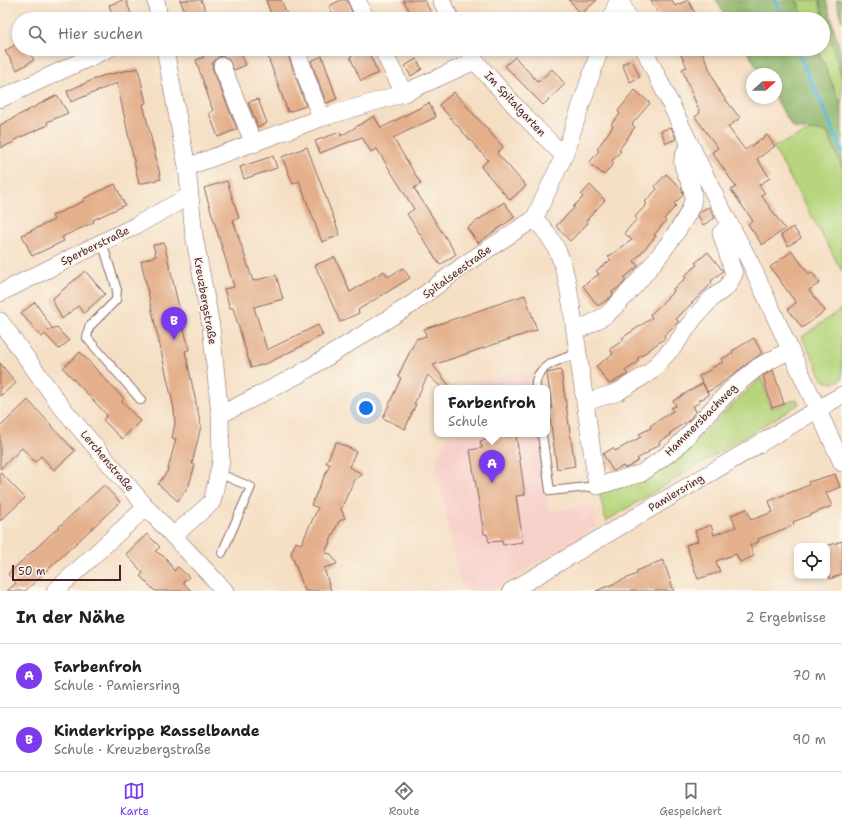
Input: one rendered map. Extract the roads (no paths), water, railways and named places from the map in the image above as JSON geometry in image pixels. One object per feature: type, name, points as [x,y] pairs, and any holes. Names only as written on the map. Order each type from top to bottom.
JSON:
[{"type":"street","points":[[156,0],[158,12]]},
{"type":"street","points":[[357,0],[363,12]]},
{"type":"street","points":[[441,0],[448,12]]},
{"type":"street","points":[[614,12],[619,0]]},
{"type":"street","points":[[619,0],[625,12]]},
{"type":"street","points":[[0,99],[93,56]]},
{"type":"street","name":"Kreuzbergstraße","points":[[166,56],[187,168],[194,235],[211,326],[220,415],[221,462],[212,502],[173,536]]},
{"type":"street","points":[[299,56],[321,118]]},
{"type":"street","points":[[386,56],[404,93]]},
{"type":"street","points":[[187,168],[321,118],[404,93],[470,56]]},
{"type":"street","name":"Im Spitalgarten","points":[[473,56],[525,117],[564,156]]},
{"type":"street","points":[[597,486],[567,274],[557,247],[544,228],[534,219],[564,156],[598,56]]},
{"type":"street","points":[[647,56],[690,145],[750,262],[842,463]]},
{"type":"street","points":[[222,66],[254,144]]},
{"type":"street","points":[[575,332],[607,314],[631,289],[687,214],[693,198],[692,188],[683,166],[682,159],[684,152],[690,145]]},
{"type":"street","name":"Sperberstraße","points":[[0,293],[102,242],[189,196]]},
{"type":"street","name":"Spitalseestraße","points":[[220,415],[298,375],[412,304],[465,264],[534,219]]},
{"type":"street","points":[[585,402],[618,392],[650,372],[675,345],[694,318],[712,298],[726,287],[734,274],[721,233],[730,224]]},
{"type":"street","name":"Lerchenstraße","points":[[0,321],[60,405],[146,507],[225,591]]},
{"type":"street","name":"Hammersbachweg","points":[[597,486],[642,473],[675,449],[730,390],[758,367],[790,350]]},
{"type":"street","name":"Pamiersring","points":[[511,591],[842,395]]},
{"type":"street","points":[[55,591],[146,507]]},
{"type":"lane","points":[[102,242],[117,290],[116,300],[88,327],[87,338],[142,400]]},
{"type":"lane","points":[[536,385],[535,380],[541,368],[578,353]]},
{"type":"lane","points":[[542,437],[550,491],[597,486]]},
{"type":"lane","points":[[218,473],[251,487],[222,553]]},
{"type":"waterway","points":[[775,0],[780,12]]},
{"type":"waterway","points":[[800,56],[842,151]]},
{"type":"place","name":"Kinderkrippe Rasselbande","points":[[174,340]]},
{"type":"place","name":"Farbenfroh","points":[[492,483]]}]
